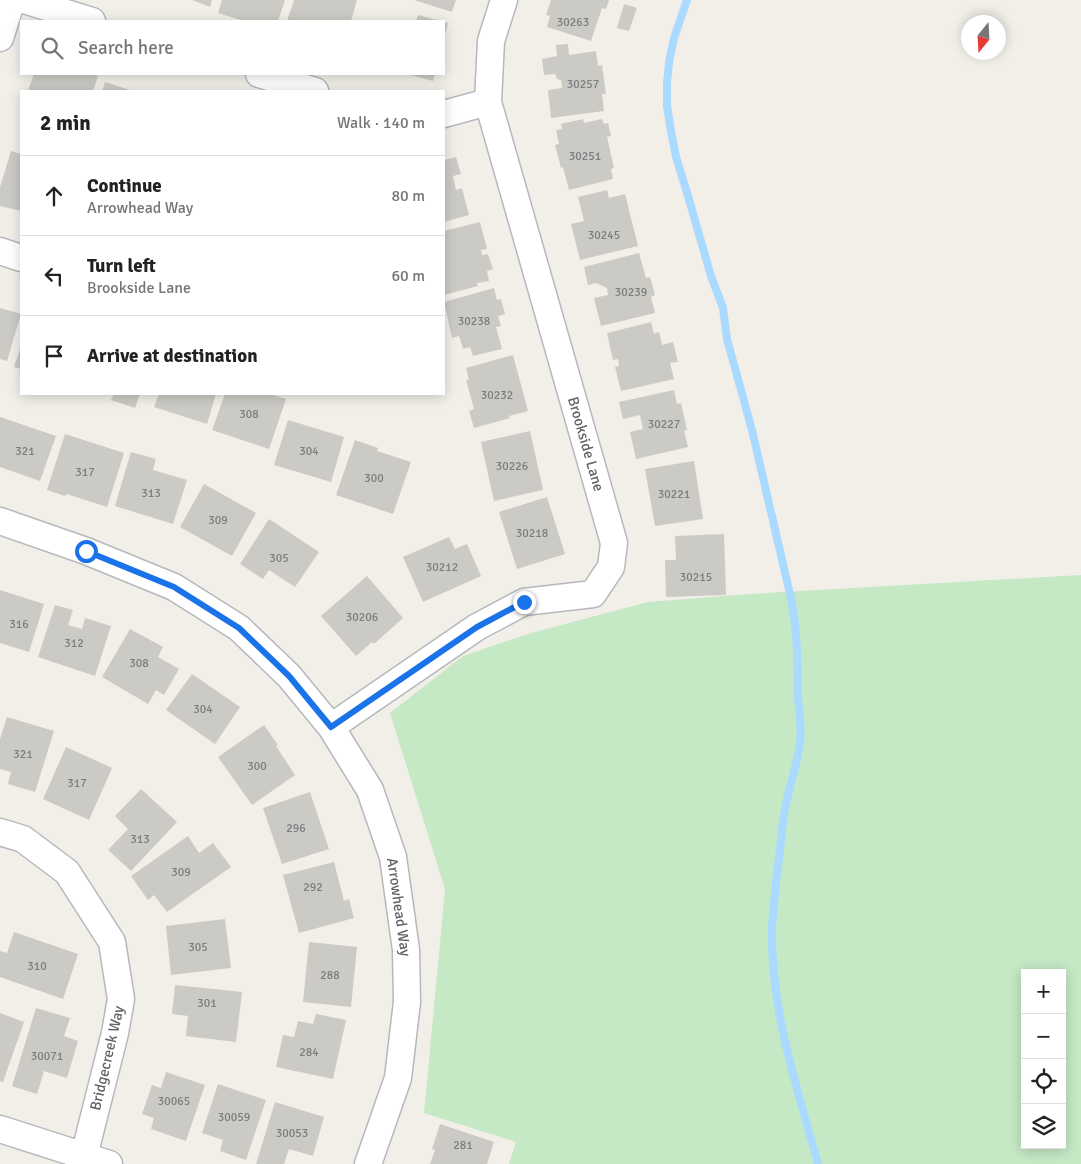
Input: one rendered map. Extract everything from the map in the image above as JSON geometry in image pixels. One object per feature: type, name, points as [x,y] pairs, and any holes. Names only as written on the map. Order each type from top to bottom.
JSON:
[{"type":"street","points":[[0,38],[12,0]]},
{"type":"street","points":[[24,0],[89,20]]},
{"type":"street","name":"Brookside Lane","points":[[331,727],[477,627],[524,602],[592,594],[611,567],[614,543],[488,102],[491,41],[504,0]]},
{"type":"street","points":[[263,75],[313,90]]},
{"type":"street","points":[[445,114],[488,102]]},
{"type":"street","points":[[0,251],[20,258]]},
{"type":"street","name":"Arrowhead Way","points":[[0,521],[86,551],[174,587],[239,628],[289,676],[331,727],[370,790],[393,857],[406,950],[407,1002],[398,1078],[368,1164]]},
{"type":"street","name":"Bridgecreek Way","points":[[0,832],[23,839],[67,872],[112,942],[121,999],[115,1033],[83,1160]]},
{"type":"street","points":[[0,1129],[83,1160],[109,1164]]},
{"type":"green space","points":[[1081,575],[1081,1164],[509,1164],[516,1142],[424,1113],[445,889],[390,713],[463,656],[531,633],[648,602],[750,594]]},
{"type":"building","points":[[192,0],[212,0],[210,7]]},
{"type":"building","points":[[222,0],[285,0],[278,20],[241,20],[218,13]]},
{"type":"building","points":[[294,0],[357,0],[351,20],[287,20]]},
{"type":"building","points":[[414,0],[456,0],[452,12]]},
{"type":"building","points":[[551,0],[609,0],[606,9],[602,8],[591,41],[547,27],[550,16],[546,15]]},
{"type":"building","points":[[624,4],[637,8],[629,31],[617,28]]},
{"type":"building","points":[[418,15],[436,20],[416,20]]},
{"type":"building","points":[[445,22],[448,23],[445,34]]},
{"type":"building","points":[[568,44],[569,55],[596,51],[598,66],[602,65],[606,94],[602,94],[604,111],[551,118],[548,90],[562,88],[561,80],[557,79],[555,74],[544,75],[542,59],[557,56],[556,45]]},
{"type":"building","points":[[34,75],[98,76],[93,90],[28,90]]},
{"type":"building","points":[[411,75],[435,75],[433,81]]},
{"type":"building","points":[[105,82],[130,90],[102,90]]},
{"type":"building","points":[[583,119],[584,123],[602,119],[604,124],[608,123],[611,136],[607,137],[614,168],[611,169],[613,179],[569,190],[555,145],[559,144],[556,130],[562,129],[561,124]]},
{"type":"building","points":[[11,151],[20,154],[20,211],[0,206],[0,187]]},
{"type":"building","points":[[456,157],[461,174],[453,176],[456,190],[462,188],[469,215],[445,222],[445,160]]},
{"type":"building","points":[[607,190],[609,198],[625,194],[638,246],[580,260],[571,224],[584,221],[578,197]]},
{"type":"building","points":[[480,222],[487,249],[481,250],[482,255],[488,254],[493,269],[487,271],[489,281],[477,283],[478,286],[445,295],[445,231]]},
{"type":"building","points":[[639,253],[646,278],[650,277],[655,295],[651,297],[655,313],[601,326],[594,298],[608,295],[607,288],[596,283],[588,285],[584,267]]},
{"type":"building","points":[[494,288],[497,300],[501,299],[505,314],[498,316],[501,326],[496,327],[502,349],[473,356],[470,347],[463,349],[459,336],[452,338],[445,302]]},
{"type":"building","points":[[0,308],[20,314],[20,317],[7,361],[0,359]]},
{"type":"building","points":[[651,322],[654,334],[659,332],[662,345],[673,342],[678,362],[670,363],[674,379],[621,391],[615,367],[619,366],[618,359],[613,360],[607,333]]},
{"type":"building","points":[[20,349],[20,369],[14,367]]},
{"type":"building","points":[[513,355],[528,411],[474,428],[469,411],[474,409],[466,380],[469,380],[466,368]]},
{"type":"building","points":[[674,390],[677,404],[681,403],[687,430],[684,431],[688,447],[636,459],[630,432],[643,429],[640,415],[623,419],[619,402]]},
{"type":"building","points":[[114,395],[140,395],[135,408],[111,400]]},
{"type":"building","points":[[159,395],[216,395],[207,424],[154,407]]},
{"type":"building","points":[[225,395],[273,395],[286,399],[269,449],[212,430]]},
{"type":"building","points":[[0,417],[56,436],[40,481],[0,467]]},
{"type":"building","points":[[288,420],[344,437],[331,482],[274,465]]},
{"type":"building","points":[[530,431],[543,490],[494,501],[481,442]]},
{"type":"building","points":[[65,434],[124,453],[107,507],[67,494],[65,496],[47,490]]},
{"type":"building","points":[[355,440],[378,448],[377,451],[411,462],[393,514],[336,495]]},
{"type":"building","points":[[131,452],[156,459],[153,470],[187,480],[173,524],[115,506]]},
{"type":"building","points":[[694,461],[703,519],[655,526],[645,469]]},
{"type":"building","points":[[204,484],[256,513],[232,556],[180,527]]},
{"type":"building","points":[[547,497],[565,554],[517,569],[499,512]]},
{"type":"building","points":[[269,519],[319,552],[295,587],[269,570],[263,579],[240,564]]},
{"type":"building","points":[[724,534],[726,595],[666,597],[665,560],[676,560],[675,536]]},
{"type":"building","points":[[449,537],[455,549],[467,544],[481,576],[423,602],[403,557]]},
{"type":"building","points":[[367,576],[403,618],[374,644],[372,642],[356,656],[321,616]]},
{"type":"building","points":[[0,590],[44,604],[29,652],[0,643]]},
{"type":"building","points":[[55,605],[73,610],[68,625],[82,629],[85,618],[111,626],[95,676],[38,657]]},
{"type":"building","points":[[130,629],[163,647],[158,657],[179,669],[164,695],[156,690],[148,704],[102,677]]},
{"type":"building","points":[[192,674],[240,707],[215,744],[166,710]]},
{"type":"building","points":[[7,717],[54,731],[35,792],[8,784],[11,772],[0,769],[0,739]]},
{"type":"building","points":[[264,725],[295,775],[252,805],[218,757]]},
{"type":"building","points":[[66,747],[112,768],[89,820],[43,799]]},
{"type":"building","points":[[141,789],[177,822],[131,871],[108,850],[128,829],[115,816]]},
{"type":"building","points":[[310,792],[329,849],[282,864],[263,808]]},
{"type":"building","points":[[188,836],[199,853],[213,843],[231,867],[167,912],[154,895],[148,900],[131,876]]},
{"type":"building","points":[[334,862],[344,901],[349,899],[354,918],[299,933],[283,875]]},
{"type":"building","points":[[225,919],[231,968],[171,975],[166,926]]},
{"type":"building","points":[[14,932],[78,954],[63,999],[0,977],[0,951],[7,953]]},
{"type":"building","points":[[309,942],[357,947],[351,1007],[303,1002]]},
{"type":"building","points":[[175,985],[242,992],[236,1042],[186,1036],[188,1016],[172,1014]]},
{"type":"building","points":[[36,1008],[70,1018],[64,1036],[78,1041],[67,1078],[44,1071],[37,1094],[12,1086]]},
{"type":"building","points":[[0,1013],[24,1022],[3,1082],[0,1081]]},
{"type":"building","points":[[316,1014],[346,1020],[333,1079],[276,1067],[283,1035],[294,1037],[298,1021],[313,1024]]},
{"type":"building","points":[[166,1072],[205,1085],[186,1141],[151,1129],[154,1118],[142,1114],[152,1085],[161,1088]]},
{"type":"building","points":[[218,1084],[266,1100],[246,1160],[220,1151],[223,1140],[202,1133]]},
{"type":"building","points":[[275,1102],[324,1117],[313,1156],[289,1149],[284,1164],[256,1164]]},
{"type":"building","points":[[440,1124],[494,1142],[487,1164],[430,1164],[435,1150],[432,1149]]},
{"type":"waterway","points":[[687,0],[674,38],[669,62],[667,106],[671,131],[676,157],[711,276],[723,308],[727,339],[752,430],[792,603],[795,627],[801,737],[782,827],[773,912],[773,960],[776,990],[787,1049],[818,1164]]},
{"type":"route","points":[[86,551],[174,587],[239,628],[289,676],[331,727],[477,627],[524,602]]}]
